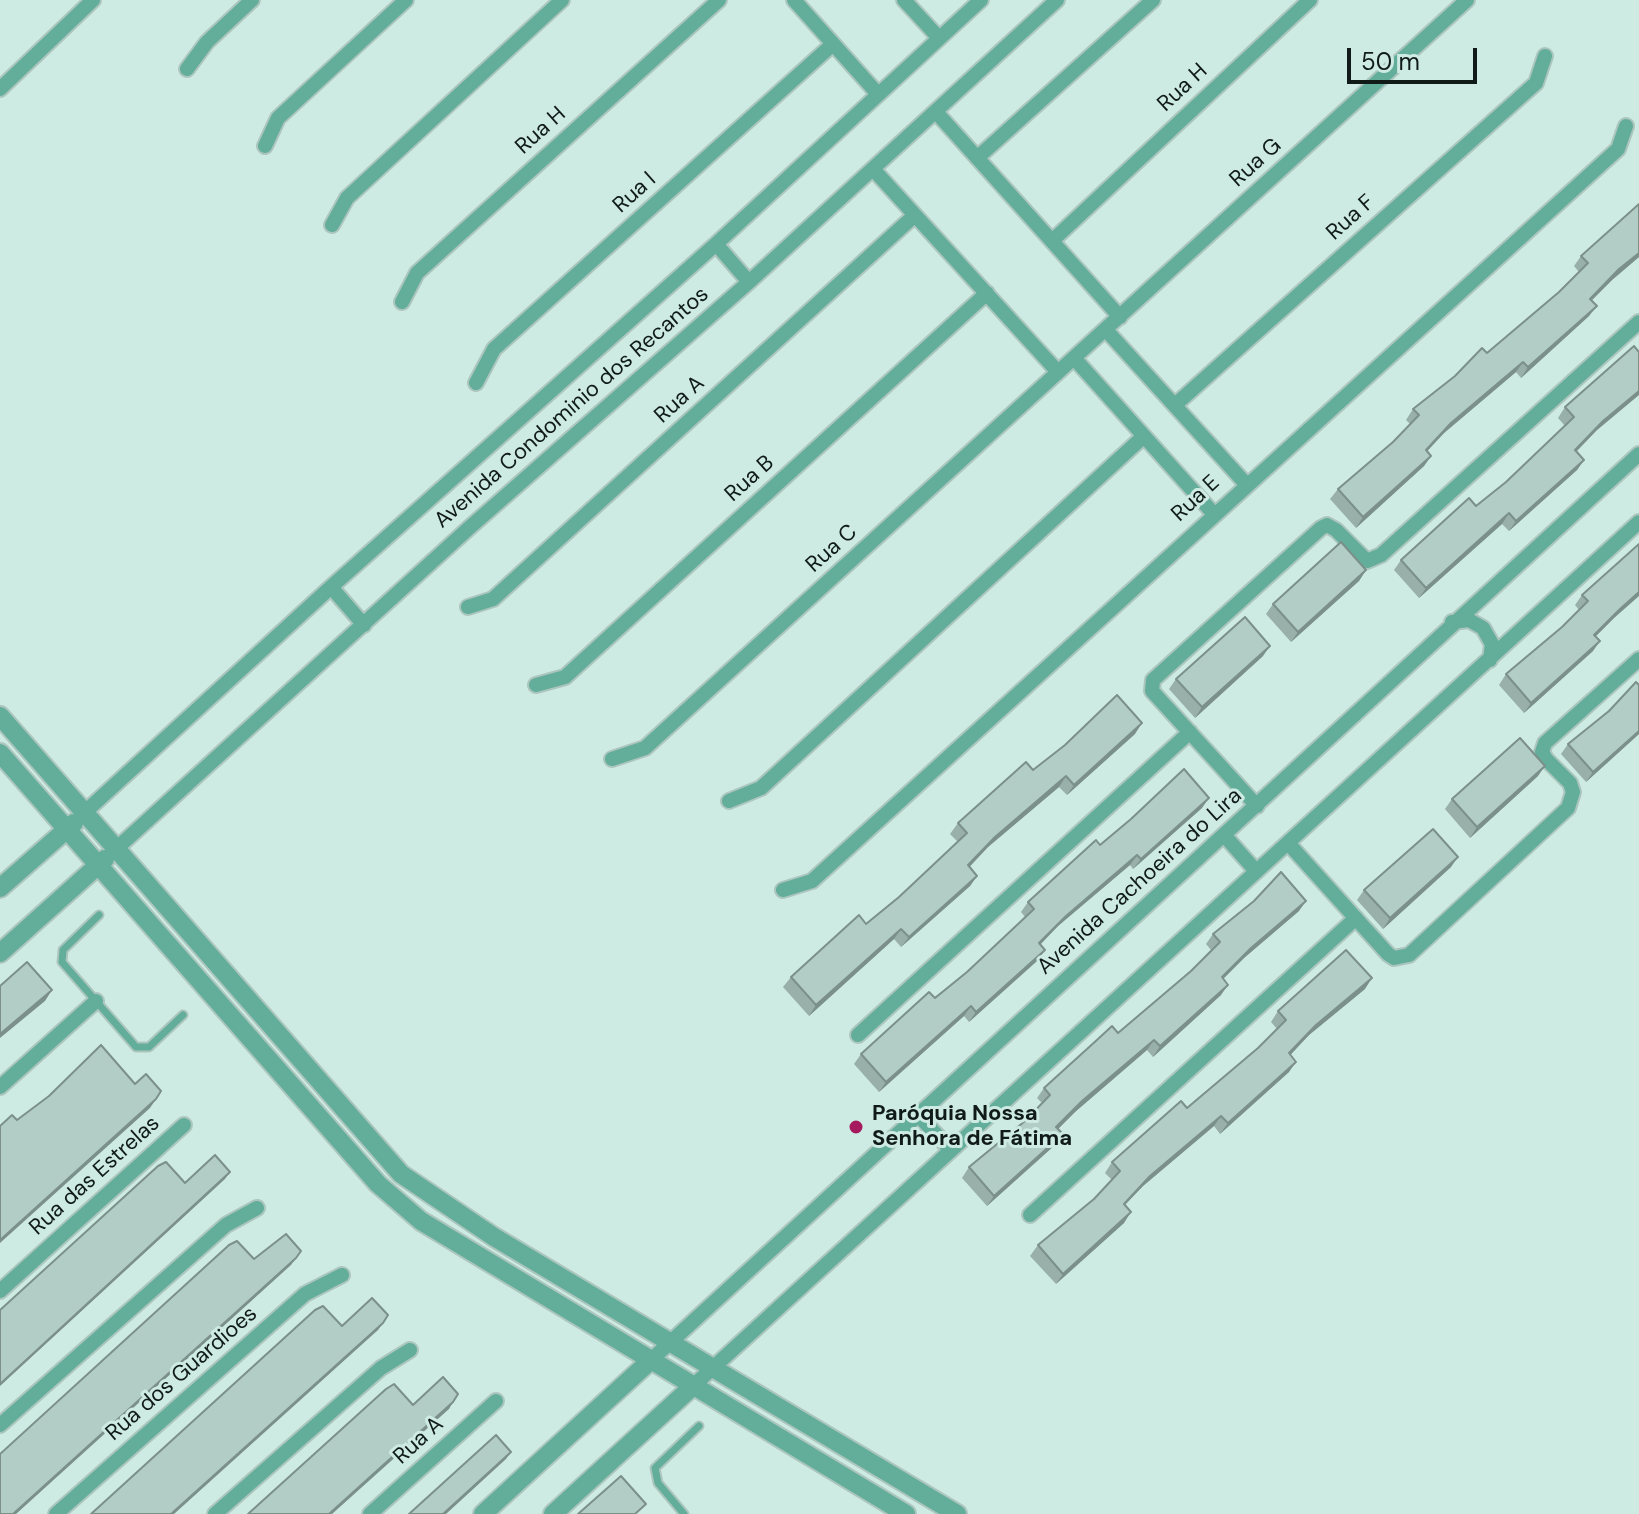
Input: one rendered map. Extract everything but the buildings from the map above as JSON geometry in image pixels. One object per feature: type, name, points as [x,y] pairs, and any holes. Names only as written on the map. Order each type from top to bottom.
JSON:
[{"type":"street","points":[[0,89],[93,0]]},
{"type":"street","points":[[187,69],[207,42],[252,0]]},
{"type":"street","points":[[265,146],[278,118],[406,0]]},
{"type":"street","points":[[332,225],[347,198],[562,0]]},
{"type":"street","name":"Rua H","points":[[402,302],[417,273],[719,0]]},
{"type":"street","points":[[794,0],[877,93]]},
{"type":"street","points":[[904,0],[939,38]]},
{"type":"street","name":"Avenida Condominio dos Recantos","points":[[84,813],[331,587],[716,244],[981,0]]},
{"type":"street","name":"Avenida Condominio dos Recantos","points":[[116,849],[749,282],[1057,0]]},
{"type":"street","points":[[977,158],[1153,0]]},
{"type":"street","name":"Rua H","points":[[1052,241],[1310,0]]},
{"type":"street","name":"Rua G","points":[[1074,358],[1467,0]]},
{"type":"street","name":"Rua I","points":[[476,383],[494,349],[833,44]]},
{"type":"street","name":"Rua F","points":[[1175,405],[1536,83],[1545,56]]},
{"type":"street","points":[[936,112],[1120,317]]},
{"type":"street","name":"Rua E","points":[[783,890],[812,881],[1213,513],[1618,149],[1626,126]]},
{"type":"street","points":[[873,169],[1058,372]]},
{"type":"street","name":"Rua A","points":[[468,607],[493,599],[915,215]]},
{"type":"street","points":[[716,244],[749,282]]},
{"type":"street","name":"Rua B","points":[[536,685],[565,677],[987,293]]},
{"type":"street","points":[[1257,806],[1152,691],[1153,680],[1327,525],[1367,561],[1381,555],[1639,322]]},
{"type":"street","points":[[1106,330],[1246,484]]},
{"type":"street","points":[[1074,358],[1213,513]]},
{"type":"street","name":"Rua C","points":[[612,759],[645,748],[1074,358]]},
{"type":"street","points":[[729,801],[761,788],[1144,436]]},
{"type":"street","name":"Avenida Cachoeira do Lira","points":[[651,1360],[1257,806],[1452,622],[1639,454]]},
{"type":"street","points":[[553,1514],[1639,522]]},
{"type":"street","points":[[331,587],[364,625]]},
{"type":"street","points":[[1452,622],[1469,620],[1483,628],[1492,644],[1490,660]]},
{"type":"street","points":[[1288,843],[1394,958],[1409,955],[1568,808],[1573,792],[1570,783],[1546,759],[1542,752],[1545,743],[1639,659]]},
{"type":"street","points":[[0,716],[401,1174],[448,1208],[957,1514]]},
{"type":"street","points":[[858,1035],[1190,732]]},
{"type":"street","points":[[0,753],[378,1184],[421,1221],[906,1514]]},
{"type":"street","points":[[0,888],[84,813]]},
{"type":"street","points":[[1224,835],[1256,871]]},
{"type":"street","points":[[0,953],[116,849]]},
{"type":"street","points":[[1030,1215],[1356,918]]},
{"type":"street","points":[[0,1087],[96,1001]]},
{"type":"street","points":[[917,1114],[950,1149]]},
{"type":"street","name":"Rua das Estrelas","points":[[0,1291],[184,1125]]},
{"type":"street","points":[[0,1425],[226,1225],[257,1208]]},
{"type":"street","name":"Rua dos Guardioes","points":[[56,1514],[305,1294],[342,1275]]},
{"type":"street","points":[[215,1514],[381,1368],[410,1350]]},
{"type":"street","points":[[483,1514],[651,1360]]},
{"type":"street","name":"Rua A","points":[[370,1514],[496,1401]]},
{"type":"lane","points":[[99,915],[61,956],[96,1001],[136,1047],[143,1049],[183,1015]]},
{"type":"lane","points":[[684,1514],[658,1483],[655,1468],[699,1426]]},
{"type":"place","name":"Paróquia Nossa Senhora de Fátima","points":[[856,1127]]}]
